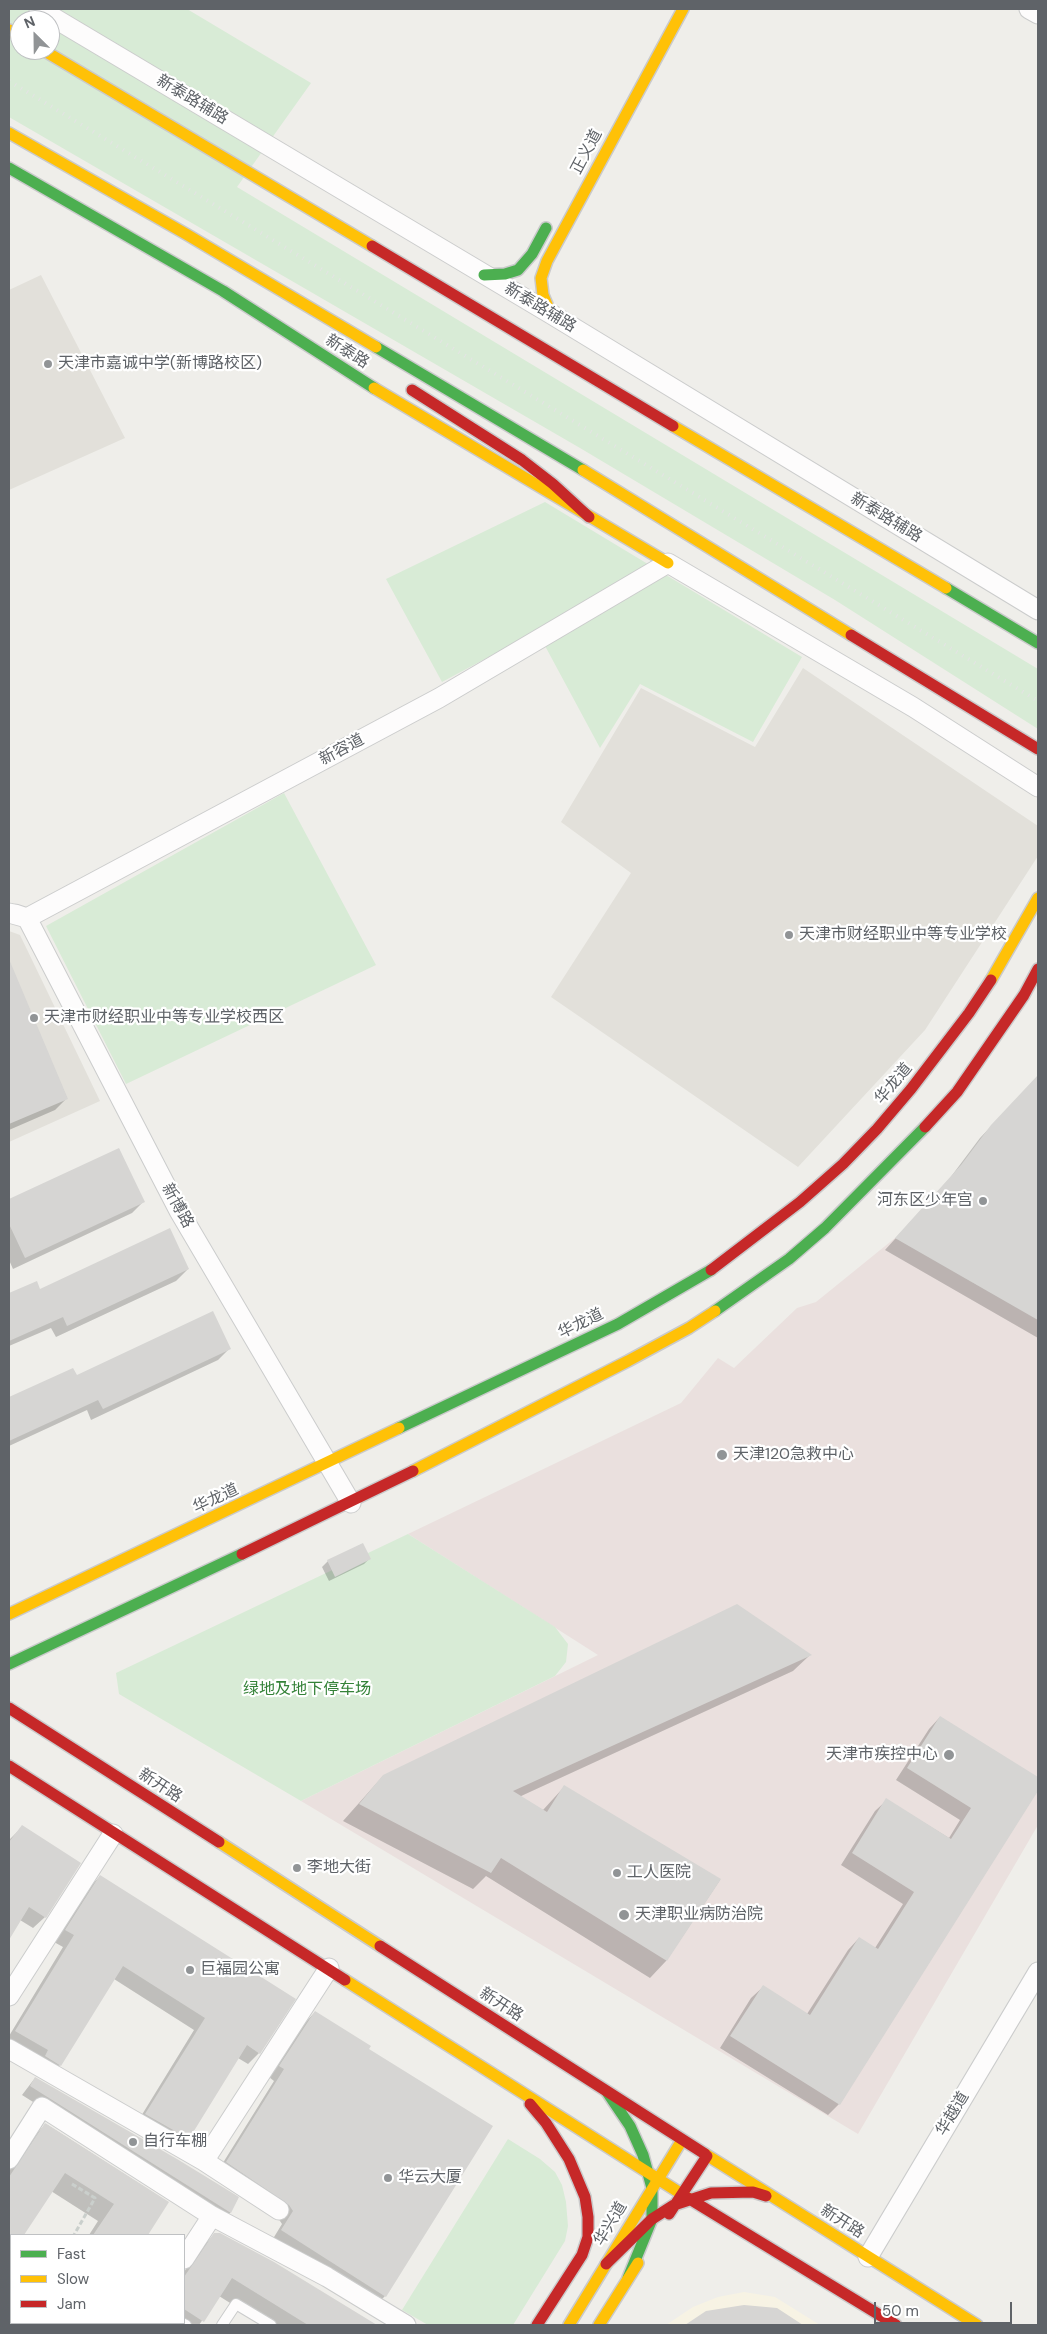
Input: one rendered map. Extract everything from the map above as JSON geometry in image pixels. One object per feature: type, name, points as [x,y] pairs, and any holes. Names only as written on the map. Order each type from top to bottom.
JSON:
[{"type":"main road","name":"正义道","points":[[551,314],[544,295],[541,278],[547,261],[683,9]]},
{"type":"main road","points":[[60,60],[1038,643]]},
{"type":"main road","points":[[12,135],[273,286],[758,576],[1038,749]]},
{"type":"main road","name":"新泰路","points":[[9,168],[223,291],[359,379],[668,563]]},
{"type":"main road","points":[[484,275],[505,274],[518,270],[532,254],[551,219]]},
{"type":"main road","points":[[273,286],[325,331]]},
{"type":"main road","points":[[403,385],[522,460],[554,484],[589,517]]},
{"type":"main road","name":"华龙道","points":[[9,1614],[329,1464],[618,1324],[716,1267],[759,1236],[843,1164],[912,1089],[969,1013],[998,969],[1038,898]]},
{"type":"main road","points":[[9,1664],[351,1502],[689,1328],[789,1259],[860,1195],[906,1148],[956,1092],[1024,995],[1038,969]]},
{"type":"main road","name":"新开路","points":[[9,1708],[707,2156],[977,2325]]},
{"type":"main road","points":[[9,1722],[62,1743]]},
{"type":"main road","points":[[9,1768],[329,1968],[686,2196],[896,2325]]},
{"type":"main road","points":[[510,2084],[546,2123],[569,2159],[584,2196],[588,2217],[588,2237],[582,2255],[537,2325]]},
{"type":"main road","points":[[607,2092],[630,2126],[648,2172],[652,2188],[652,2219],[628,2278]]},
{"type":"main road","name":"华兴道","points":[[569,2325],[682,2140]]},
{"type":"main road","points":[[606,2264],[652,2219],[674,2206],[686,2196],[707,2156]]},
{"type":"main road","points":[[686,2196],[732,2191],[753,2192],[775,2198]]},
{"type":"main road","points":[[599,2325],[674,2206]]},
{"type":"street","name":"新泰路辅路","points":[[39,9],[551,314],[1038,610]]},
{"type":"street","points":[[1029,9],[1038,14]]},
{"type":"street","points":[[668,563],[913,708],[1038,787]]},
{"type":"street","name":"新容道","points":[[15,914],[439,698],[668,563]]},
{"type":"street","name":"新博路","points":[[15,914],[179,1210],[351,1502]]},
{"type":"street","points":[[9,1996],[113,1834]]},
{"type":"street","points":[[204,2161],[329,1968]]},
{"type":"street","name":"华越道","points":[[868,2257],[1038,1972]]},
{"type":"street","points":[[9,2049],[204,2161],[279,2210]]},
{"type":"street","points":[[9,2159],[42,2107],[212,2216],[327,2277],[406,2325]]},
{"type":"street","points":[[185,2257],[212,2216]]},
{"type":"lane","points":[[222,2325],[236,2304],[271,2325]]},
{"type":"path","points":[[72,2184],[95,2198],[75,2234]]},
{"type":"shaded area","name":"天津市嘉诚中学(新博路校区)","points":[[41,275],[125,438],[9,490],[9,290]]},
{"type":"shaded area","name":"天津市财经职业中等专业学校","points":[[803,668],[1038,826],[1038,856],[925,1030],[798,1167],[551,997],[631,873],[561,822],[641,688],[755,747]]},
{"type":"shaded area","name":"天津市财经职业中等专业学校西区","points":[[9,931],[20,935],[100,1101],[9,1142]]},
{"type":"shaded area","points":[[895,1238],[1038,1320],[1038,1825],[858,2134],[301,1801],[598,1655],[408,1534],[681,1403],[718,1358],[734,1368],[797,1308],[816,1302]]},
{"type":"shaded area","points":[[744,2292],[775,2297],[820,2325],[666,2325],[693,2307],[718,2297]]},
{"type":"green space","points":[[9,9],[187,9],[311,83],[237,187],[1038,669],[1038,729],[835,600],[580,448],[9,117]]},
{"type":"green space","points":[[545,502],[802,657],[753,742],[640,684],[600,748],[537,631],[442,682],[386,579]]},
{"type":"green space","points":[[284,793],[376,965],[126,1084],[46,926]]},
{"type":"green space","name":"绿地及地下停车场","points":[[408,1534],[555,1627],[568,1644],[566,1662],[555,1676],[301,1801],[119,1694],[116,1673]]},
{"type":"green space","points":[[508,2139],[540,2159],[555,2172],[562,2185],[566,2202],[568,2226],[565,2241],[513,2325],[428,2325],[402,2310]]},
{"type":"building","points":[[9,959],[68,1099],[9,1124]]},
{"type":"building","name":"河东区少年宫","points":[[1038,1075],[1038,1320],[895,1238],[961,1165],[991,1125]]},
{"type":"building","points":[[119,1148],[145,1202],[25,1258],[9,1224],[9,1199]]},
{"type":"building","points":[[170,1228],[189,1269],[67,1326],[63,1317],[9,1341],[9,1293],[37,1281],[40,1289]]},
{"type":"building","points":[[213,1311],[231,1349],[103,1409],[98,1400],[9,1441],[9,1397],[73,1368],[77,1375]]},
{"type":"building","points":[[363,1543],[371,1559],[335,1577],[327,1560]]},
{"type":"building","points":[[737,1604],[812,1655],[513,1791],[547,1812],[564,1785],[721,1879],[667,1961],[501,1858],[491,1873],[359,1804],[383,1775]]},
{"type":"building","points":[[940,1716],[1038,1777],[1038,1791],[840,2105],[730,2036],[763,1985],[810,2015],[859,1937],[878,1949],[914,1892],[852,1853],[886,1798],[951,1839],[971,1808],[907,1768]]},
{"type":"building","points":[[22,1825],[81,1863],[46,1918],[29,1907],[9,1940],[9,1842]]},
{"type":"building","points":[[100,1875],[296,1999],[260,2054],[247,2045],[189,2139],[145,2114],[205,2018],[123,1966],[61,2066],[45,2056],[48,2050],[15,2031],[74,1935],[65,1930]]},
{"type":"building","name":"华云大厦","points":[[315,2011],[371,2046],[369,2049],[493,2126],[386,2297],[281,2230],[293,2211],[289,2205],[226,2162],[284,2069],[279,2066]]},
{"type":"building","name":"自行车棚","points":[[35,2077],[239,2197],[231,2213],[30,2086]]},
{"type":"building","points":[[45,2123],[169,2202],[149,2234],[94,2234],[114,2204],[65,2173],[25,2234],[9,2235],[9,2177]]},
{"type":"building","points":[[214,2233],[220,2233],[274,2262],[377,2325],[308,2325],[232,2278],[204,2322],[185,2310],[185,2276]]},
{"type":"building","points":[[744,2305],[777,2308],[803,2325],[685,2325],[706,2311]]},
{"type":"railway","points":[[9,81],[1038,701]]},
{"type":"traffic: fast","points":[[9,168],[223,291],[374,388]]},
{"type":"traffic: fast","points":[[484,275],[505,274],[518,270],[532,254],[546,228]]},
{"type":"traffic: fast","points":[[376,347],[583,470]]},
{"type":"traffic: fast","points":[[946,588],[1038,643]]},
{"type":"traffic: fast","points":[[715,1311],[789,1259],[825,1228],[925,1127]]},
{"type":"traffic: fast","points":[[399,1428],[618,1324],[711,1270]]},
{"type":"traffic: fast","points":[[9,1664],[242,1554]]},
{"type":"traffic: fast","points":[[607,2092],[630,2126],[643,2155],[652,2188],[652,2219],[628,2278]]},
{"type":"traffic: slow","points":[[551,314],[543,295],[541,278],[547,261],[683,9]]},
{"type":"traffic: slow","points":[[60,60],[372,246]]},
{"type":"traffic: slow","points":[[9,133],[186,234],[376,347]]},
{"type":"traffic: slow","points":[[374,388],[668,563]]},
{"type":"traffic: slow","points":[[673,426],[946,588]]},
{"type":"traffic: slow","points":[[583,470],[851,635]]},
{"type":"traffic: slow","points":[[991,980],[1038,898]]},
{"type":"traffic: slow","points":[[413,1471],[628,1361],[689,1328],[715,1311]]},
{"type":"traffic: slow","points":[[9,1614],[399,1428]]},
{"type":"traffic: slow","points":[[219,1842],[380,1946]]},
{"type":"traffic: slow","points":[[345,1980],[688,2198]]},
{"type":"traffic: slow","points":[[569,2325],[682,2140]]},
{"type":"traffic: slow","points":[[705,2154],[977,2325]]},
{"type":"traffic: slow","points":[[599,2325],[638,2263]]},
{"type":"traffic: jam","points":[[372,246],[673,426]]},
{"type":"traffic: jam","points":[[412,390],[522,460],[553,484],[589,517]]},
{"type":"traffic: jam","points":[[851,635],[1038,749]]},
{"type":"traffic: jam","points":[[925,1127],[957,1092],[1024,995],[1038,969]]},
{"type":"traffic: jam","points":[[711,1270],[800,1202],[843,1164],[877,1129],[911,1089],[969,1013],[991,980]]},
{"type":"traffic: jam","points":[[242,1554],[413,1471]]},
{"type":"traffic: jam","points":[[9,1708],[219,1842]]},
{"type":"traffic: jam","points":[[9,1766],[345,1980]]},
{"type":"traffic: jam","points":[[380,1946],[705,2154]]},
{"type":"traffic: jam","points":[[530,2104],[546,2123],[569,2159],[585,2197],[588,2217],[588,2237],[582,2255],[537,2325]]},
{"type":"traffic: jam","points":[[669,2214],[707,2156]]},
{"type":"traffic: jam","points":[[606,2264],[652,2219],[674,2205],[711,2193],[753,2192],[766,2196]]},
{"type":"traffic: jam","points":[[688,2198],[896,2325]]},
{"type":"place","name":"天津市嘉诚中学(新博路校区)","points":[[48,364]]},
{"type":"place","name":"天津市财经职业中等专业学校","points":[[789,935]]},
{"type":"place","name":"天津市财经职业中等专业学校西区","points":[[34,1018]]},
{"type":"place","name":"河东区少年宫","points":[[983,1201]]},
{"type":"place","name":"天津120急救中心","points":[[722,1455]]},
{"type":"place","name":"天津市疾控中心","points":[[949,1755]]},
{"type":"place","name":"李地大街","points":[[297,1868]]},
{"type":"place","name":"工人医院","points":[[617,1873]]},
{"type":"place","name":"天津职业病防治院","points":[[624,1915]]},
{"type":"place","name":"巨福园公寓","points":[[190,1970]]},
{"type":"place","name":"自行车棚","points":[[133,2142]]},
{"type":"place","name":"华云大厦","points":[[388,2178]]}]
